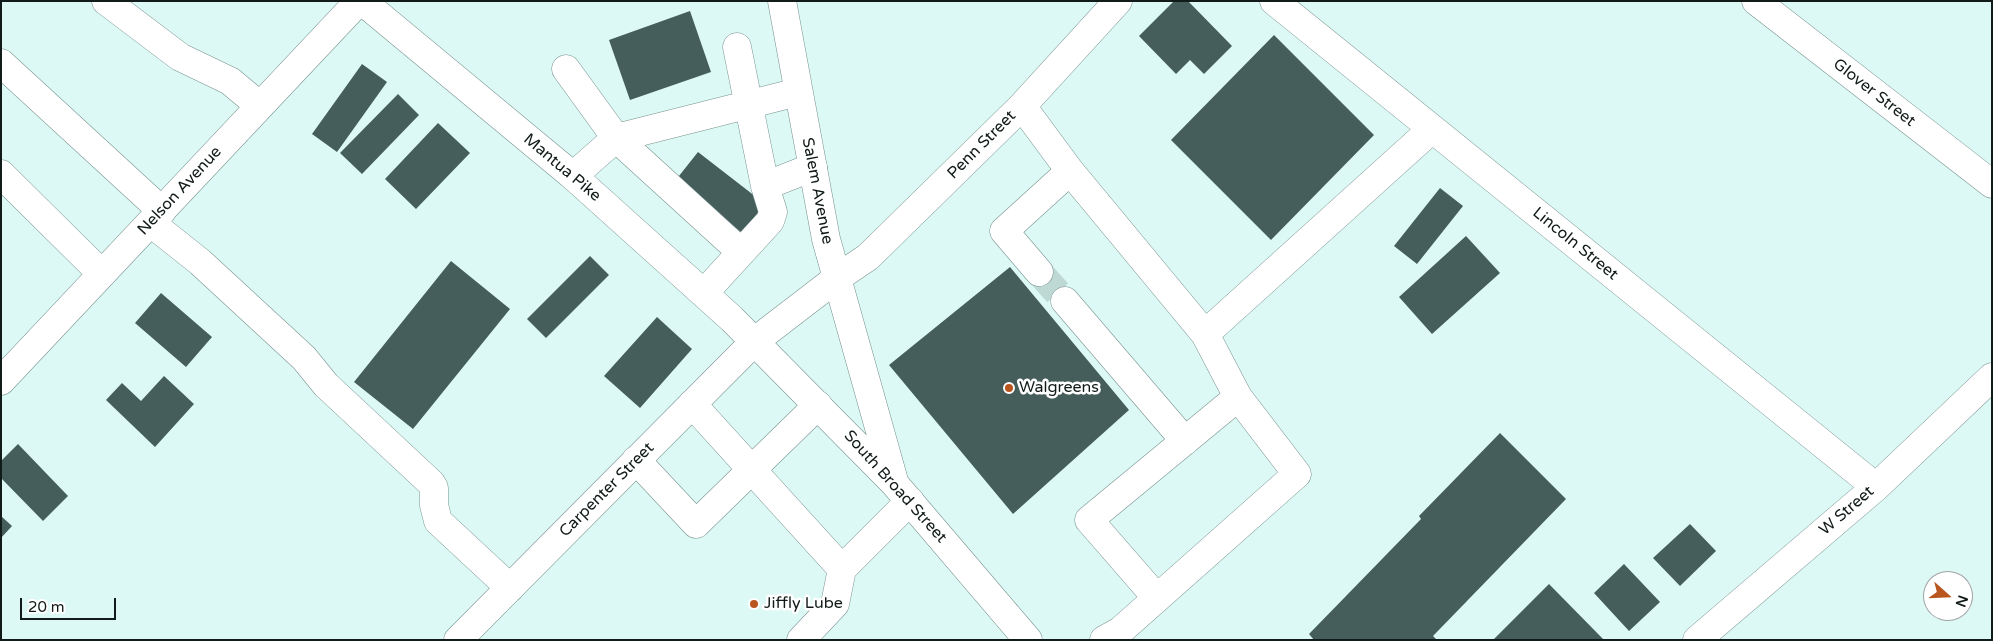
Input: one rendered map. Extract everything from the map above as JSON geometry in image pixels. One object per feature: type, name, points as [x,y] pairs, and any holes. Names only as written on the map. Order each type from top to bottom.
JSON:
[{"type":"street","points":[[106,1],[180,57],[230,82],[260,106]]},
{"type":"street","name":"Nelson Avenue","points":[[1,381],[361,1]]},
{"type":"street","name":"Mantua Pike","points":[[361,1],[573,176],[755,340]]},
{"type":"street","name":"Salem Avenue","points":[[782,1],[826,239],[902,492]]},
{"type":"street","name":"Penn Street","points":[[837,278],[868,257],[1022,106],[1118,1]]},
{"type":"street","name":"Lincoln Street","points":[[1274,1],[1876,487]]},
{"type":"street","name":"Glover Street","points":[[1756,1],[1992,184]]},
{"type":"street","points":[[704,293],[770,221],[773,212],[765,186],[737,47]]},
{"type":"street","points":[[1,63],[200,262],[304,358],[326,385],[431,483],[434,488],[434,505],[438,521],[510,588]]},
{"type":"street","points":[[566,69],[616,138],[741,252]]},
{"type":"street","points":[[573,176],[616,138],[798,92]]},
{"type":"street","points":[[1022,106],[1070,172],[1205,334],[1238,397],[1298,474],[1156,597],[1120,631],[1104,640]]},
{"type":"street","points":[[1205,334],[1432,128]]},
{"type":"street","points":[[765,186],[813,167]]},
{"type":"street","points":[[1039,272],[1004,230],[1070,172]]},
{"type":"street","points":[[1,174],[102,274]]},
{"type":"street","points":[[755,340],[837,278]]},
{"type":"street","points":[[1065,302],[1185,441]]},
{"type":"street","name":"Carpenter Street","points":[[458,640],[755,340]]},
{"type":"street","name":"South Broad Street","points":[[755,340],[902,492],[1028,640]]},
{"type":"street","name":"W Street","points":[[1697,640],[1876,487],[1992,377]]},
{"type":"street","points":[[1156,597],[1089,520],[1238,397]]},
{"type":"street","points":[[692,404],[842,569]]},
{"type":"street","points":[[636,460],[696,524],[818,404]]},
{"type":"street","points":[[801,640],[835,604],[842,569],[902,492]]},
{"type":"building","points":[[1174,1],[1188,1],[1232,46],[1204,74],[1190,60],[1176,74],[1139,36]]},
{"type":"building","points":[[690,11],[711,72],[630,100],[609,40]]},
{"type":"building","points":[[1274,35],[1374,135],[1271,240],[1171,140]]},
{"type":"building","points":[[362,64],[387,82],[337,152],[312,134]]},
{"type":"building","points":[[398,94],[419,115],[362,174],[340,153]]},
{"type":"building","points":[[438,123],[470,153],[416,209],[385,179]]},
{"type":"building","points":[[698,152],[769,207],[746,236],[675,181]]},
{"type":"building","points":[[1440,188],[1463,206],[1417,264],[1394,246]]},
{"type":"building","points":[[1466,236],[1500,273],[1432,334],[1399,297]]},
{"type":"building","points":[[590,256],[609,275],[546,338],[527,319]]},
{"type":"building","points":[[451,261],[510,309],[413,429],[354,382]]},
{"type":"building","name":"Walgreens","points":[[1010,267],[1129,410],[1013,514],[889,365]]},
{"type":"building","points":[[161,293],[212,337],[186,367],[135,323]]},
{"type":"building","points":[[657,317],[692,349],[640,408],[604,376]]},
{"type":"building","points":[[164,376],[194,404],[155,447],[106,400],[122,383],[141,401]]},
{"type":"building","points":[[1500,433],[1566,499],[1433,636],[1437,640],[1314,640],[1309,634],[1421,519],[1419,516]]},
{"type":"building","points":[[18,444],[68,496],[43,521],[1,478],[1,461]]},
{"type":"building","points":[[1,516],[12,526],[1,538]]},
{"type":"building","points":[[1690,524],[1716,551],[1680,586],[1653,558]]},
{"type":"building","points":[[1624,564],[1660,602],[1629,631],[1594,593]]},
{"type":"building","points":[[1549,584],[1604,640],[1493,640]]},
{"type":"tunnel","points":[[1039,272],[1065,301]]},
{"type":"place","name":"Walgreens","points":[[1009,388]]},
{"type":"place","name":"Jiffly Lube","points":[[754,604]]}]
